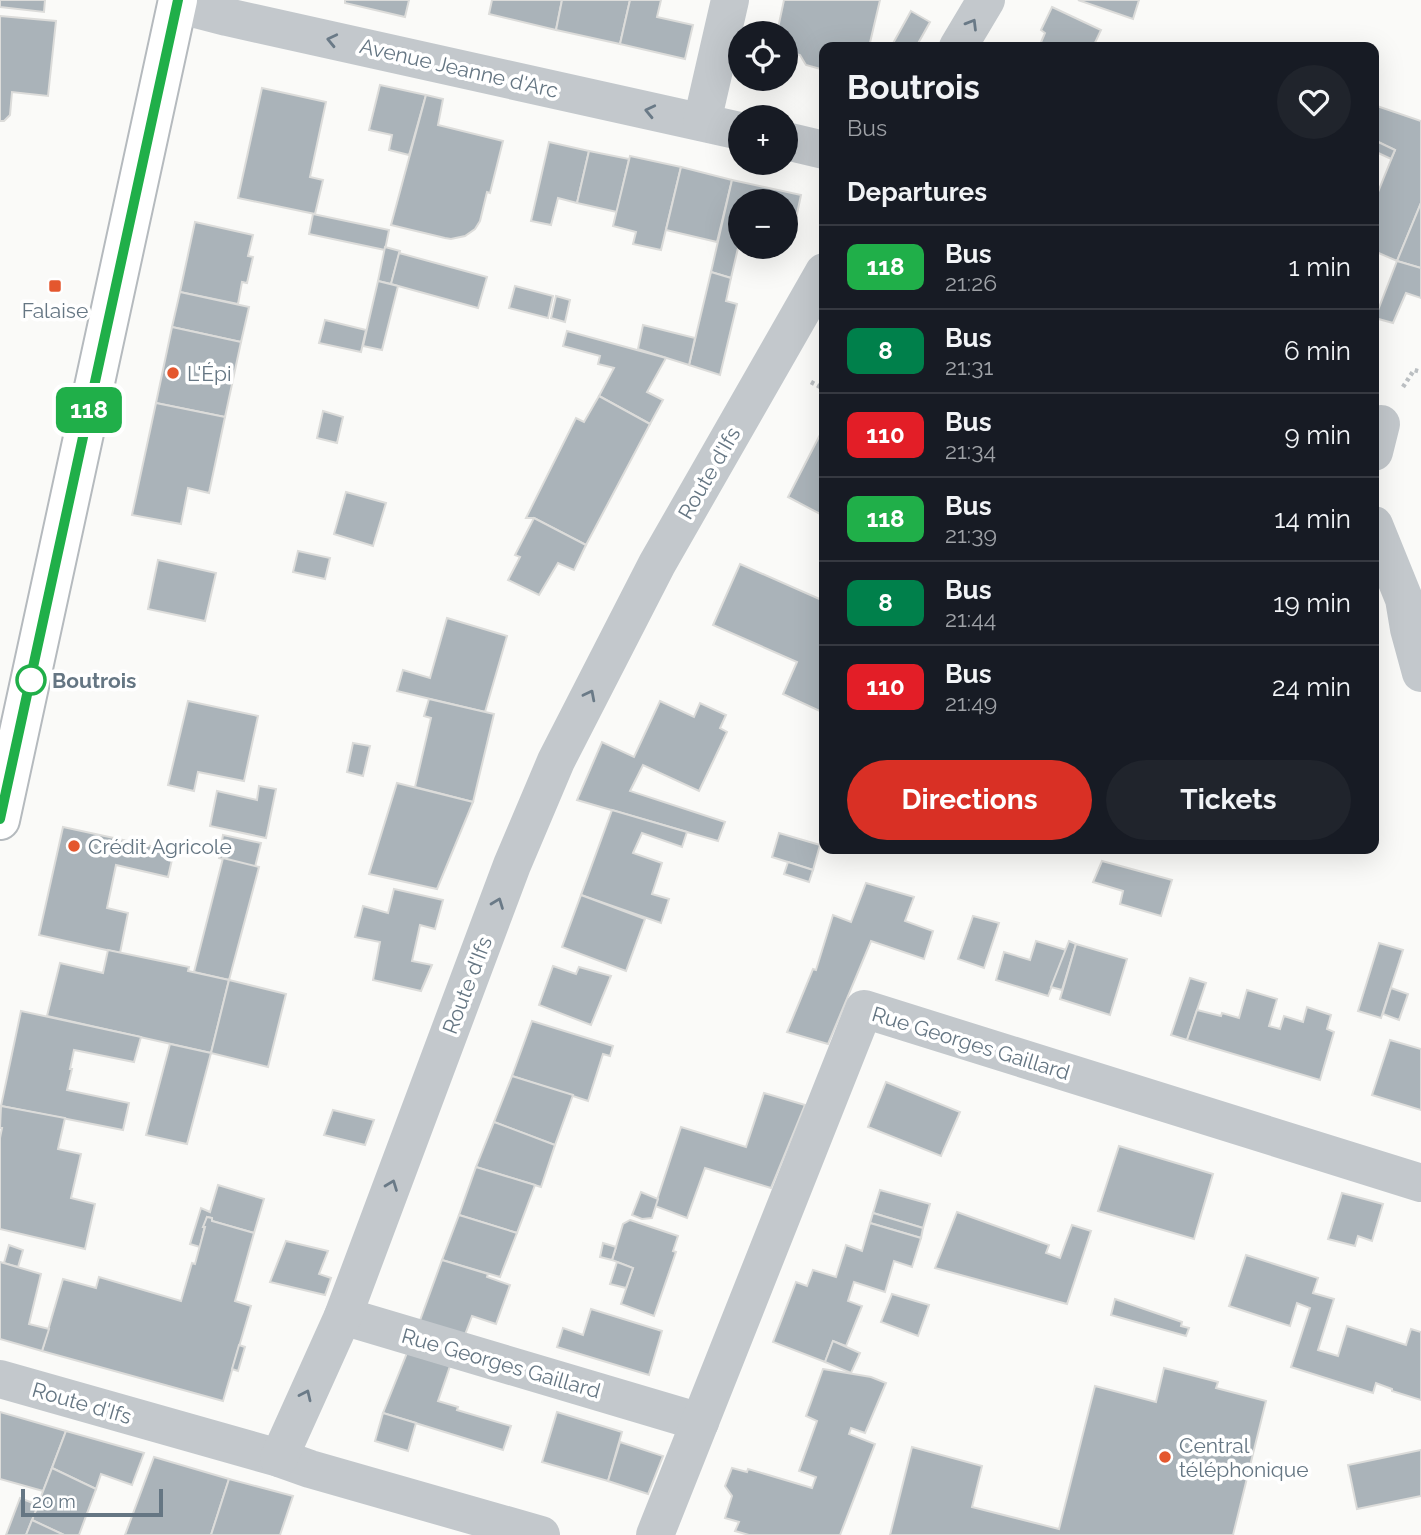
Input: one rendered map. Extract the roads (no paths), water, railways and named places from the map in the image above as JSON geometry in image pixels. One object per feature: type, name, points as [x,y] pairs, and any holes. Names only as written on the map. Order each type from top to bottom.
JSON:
[{"type":"main road","points":[[0,820],[178,2]]},
{"type":"street","points":[[702,122],[730,0]]},
{"type":"street","points":[[961,42],[986,0]]},
{"type":"street","name":"Avenue Jeanne d'Arc","points":[[178,2],[228,17],[728,128]]},
{"type":"street","points":[[798,144],[819,149]]},
{"type":"street","name":"Route d'Ifs","points":[[0,1379],[279,1458],[342,1316],[508,878],[556,761],[657,564],[819,281]]},
{"type":"street","points":[[1379,537],[1404,599],[1421,673]]},
{"type":"street","name":"Rue Georges Gaillard","points":[[655,1535],[864,1009],[1421,1183]]},
{"type":"street","name":"Rue Georges Gaillard","points":[[342,1316],[700,1422]]},
{"type":"street","points":[[279,1458],[541,1535]]},
{"type":"place","name":"Falaise","points":[[55,286]]},
{"type":"place","name":"L'Épi","points":[[173,373]]},
{"type":"place","name":"Boutrois","points":[[31,680]]},
{"type":"place","name":"Crédit Agricole","points":[[74,846]]},
{"type":"place","name":"Central téléphonique","points":[[1165,1457]]}]
